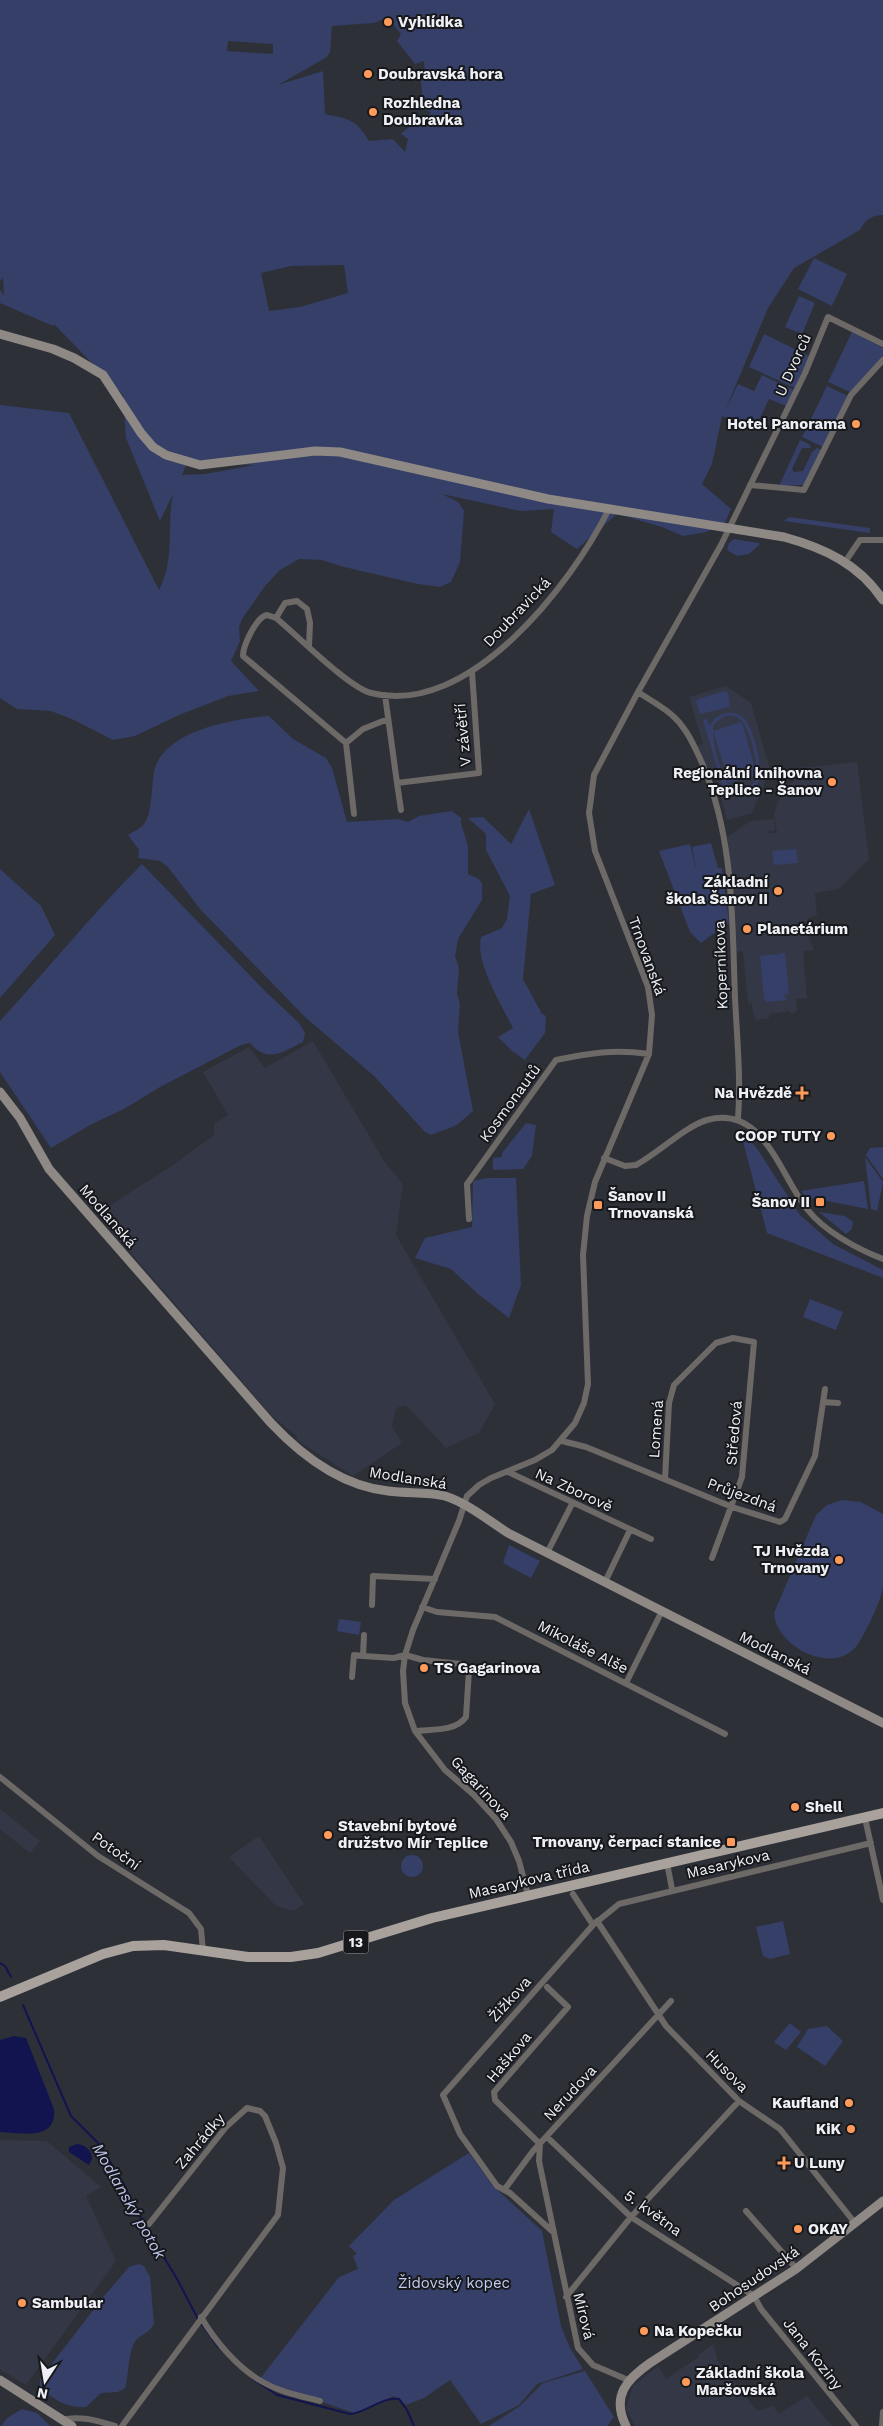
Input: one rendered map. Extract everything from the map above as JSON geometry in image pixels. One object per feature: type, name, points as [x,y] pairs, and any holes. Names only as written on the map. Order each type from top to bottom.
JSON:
[{"type":"main road","name":"Masarykova třída","points":[[0,1996],[125,1948],[149,1945],[254,1957],[318,1953],[416,1922],[883,1813]]},
{"type":"street","name":"U Dvorců","points":[[728,530],[805,373],[828,317],[883,344]]},
{"type":"street","points":[[0,334],[53,349],[89,366],[103,375],[141,433],[153,447],[166,455],[200,465],[315,451],[340,452],[548,499],[784,538],[806,543],[845,562],[869,582],[883,600]]},
{"type":"street","points":[[750,485],[804,490],[851,395],[883,360]]},
{"type":"street","name":"Doubravická","points":[[276,618],[324,661],[370,693],[385,695],[433,691],[472,672],[500,651],[525,626],[573,571],[594,539],[609,510]]},
{"type":"street","name":"Trnovanská","points":[[464,1505],[467,1496],[479,1485],[543,1456],[562,1441],[580,1414],[588,1384],[584,1255],[588,1211],[595,1182],[604,1158],[649,1054],[652,1015],[648,987],[599,865],[593,842],[590,813],[594,775],[728,530]]},
{"type":"street","points":[[845,562],[860,540],[883,540]]},
{"type":"street","points":[[309,646],[310,623],[307,609],[297,601],[285,603],[276,618],[262,616],[243,648],[243,656],[346,743],[354,814]]},
{"type":"street","name":"V závětří","points":[[397,783],[479,774],[472,672]]},
{"type":"street","name":"Koperníkova","points":[[638,692],[668,711],[683,726],[692,741],[716,800],[725,836],[731,901],[738,1119]]},
{"type":"street","points":[[385,695],[401,810]]},
{"type":"street","points":[[346,743],[364,729],[388,720]]},
{"type":"street","name":"Kosmonautů","points":[[469,1219],[467,1184],[556,1060],[594,1052],[619,1050],[649,1054]]},
{"type":"street","name":"Modlanská","points":[[0,1092],[20,1118],[44,1162],[271,1423],[301,1451],[331,1471],[357,1484],[387,1491],[438,1494],[464,1505],[508,1533],[662,1612],[882,1720]]},
{"type":"street","points":[[604,1158],[625,1166],[636,1165],[707,1120],[738,1119],[760,1135],[807,1209],[820,1222],[851,1243],[883,1259]]},
{"type":"street","name":"Lomená","points":[[665,1478],[669,1403],[674,1384],[716,1343],[733,1338],[748,1340]]},
{"type":"street","name":"Středová","points":[[712,1558],[742,1477],[754,1342],[748,1340]]},
{"type":"street","name":"Průjezdná","points":[[562,1441],[586,1447],[732,1507],[776,1522],[785,1519],[813,1462],[825,1389]]},
{"type":"street","points":[[823,1402],[838,1403]]},
{"type":"street","name":"Na Zborově","points":[[508,1472],[651,1540]]},
{"type":"street","points":[[547,1553],[572,1504]]},
{"type":"street","name":"Gagarinova","points":[[464,1505],[405,1654],[403,1671],[405,1703],[415,1731],[445,1770],[479,1800],[496,1819],[511,1842],[519,1861],[528,1895]]},
{"type":"street","points":[[605,1582],[630,1530]]},
{"type":"street","points":[[372,1605],[373,1576],[434,1579]]},
{"type":"street","name":"Mikoláše Alše","points":[[422,1607],[437,1612],[494,1617],[725,1734]]},
{"type":"street","points":[[626,1683],[662,1612]]},
{"type":"street","points":[[363,1656],[364,1635]]},
{"type":"street","points":[[352,1677],[354,1655],[394,1658],[405,1654],[423,1660],[461,1664],[469,1670],[466,1717],[462,1723],[455,1727],[415,1731]]},
{"type":"street","name":"Potoční","points":[[0,1776],[111,1866],[189,1913],[197,1922],[202,1932],[203,1951]]},
{"type":"street","points":[[865,1818],[883,1900]]},
{"type":"street","name":"Masarykova","points":[[595,1923],[619,1904],[672,1889],[871,1843]]},
{"type":"street","points":[[667,1863],[672,1889]]},
{"type":"street","name":"Husova","points":[[573,1894],[658,2016],[739,2101],[780,2129],[855,2223]]},
{"type":"street","name":"Žižkova","points":[[504,2190],[497,2186],[460,2134],[443,2095],[595,1923]]},
{"type":"street","name":"Haškova","points":[[540,2144],[496,2100],[494,2092],[568,2007],[547,1987]]},
{"type":"street","name":"Nerudova","points":[[504,2190],[540,2144],[671,2002]]},
{"type":"street","points":[[566,2297],[631,2217],[739,2101]]},
{"type":"street","name":"Zahrádky","points":[[122,2426],[194,2326],[278,2215],[283,2168],[276,2143],[260,2111],[247,2108],[226,2127],[149,2224]]},
{"type":"street","name":"5. května","points":[[547,2137],[631,2217],[754,2296]]},
{"type":"street","name":"Mírová","points":[[540,2144],[538,2161],[578,2348],[584,2358],[592,2365],[628,2380]]},
{"type":"street","points":[[504,2190],[510,2193],[552,2231]]},
{"type":"street","name":"Bohosudovská","points":[[628,2380],[650,2363],[796,2268],[883,2201]]},
{"type":"street","points":[[746,2211],[796,2268]]},
{"type":"street","name":"Jana Koziny","points":[[754,2296],[762,2309],[856,2426]]},
{"type":"street","points":[[201,2317],[215,2340],[261,2381],[287,2392],[320,2400]]},
{"type":"street","points":[[0,2380],[72,2426]]},
{"type":"street","points":[[626,2426],[619,2405],[621,2394],[628,2380]]},
{"type":"street","points":[[882,2426],[883,2412]]},
{"type":"street","points":[[62,2420],[70,2417],[84,2418],[115,2426]]},
{"type":"shaded area","points":[[726,686],[751,703],[770,770],[752,813],[727,820],[714,770],[708,772],[697,746],[703,744],[689,697]]},
{"type":"shaded area","name":"Základní škola Šanov II","points":[[857,762],[869,859],[839,889],[815,893],[817,916],[808,918],[804,926],[814,950],[803,951],[807,998],[796,999],[797,1011],[794,1013],[791,1014],[790,1011],[769,1014],[769,1018],[756,1020],[755,1015],[753,1015],[752,1003],[748,1004],[743,951],[736,952],[732,879],[727,837],[751,821],[774,819],[775,830],[768,831],[768,833],[777,833],[774,815],[777,804],[786,788],[800,775],[799,768]]},
{"type":"shaded area","points":[[313,1041],[384,1161],[403,1184],[396,1235],[495,1404],[479,1433],[446,1448],[406,1405],[396,1408],[392,1427],[402,1443],[353,1476],[297,1440],[297,1436],[272,1416],[117,1237],[100,1212],[173,1165],[214,1135],[214,1124],[228,1115],[203,1072],[249,1047],[265,1068]]},
{"type":"shaded area","points":[[0,1809],[40,1841],[30,1853],[0,1829]]},
{"type":"shaded area","points":[[259,1836],[304,1904],[294,1911],[276,1906],[229,1857]]},
{"type":"shaded area","points":[[14,2036],[26,2038],[54,2109],[50,2126],[44,2131],[37,2133],[0,2132],[0,2040]]},
{"type":"shaded area","points":[[0,2140],[47,2141],[101,2187],[86,2196],[116,2261],[26,2385],[0,2369]]},
{"type":"shaded area","points":[[77,2144],[85,2147],[91,2153],[92,2159],[89,2165],[69,2152],[69,2147]]},
{"type":"shaded area","name":"Základní škola Maršovská","points":[[713,2344],[718,2361],[757,2411],[773,2406],[779,2414],[807,2396],[832,2426],[635,2426],[626,2408],[633,2386],[658,2366],[666,2379],[699,2357],[698,2355]]},
{"type":"green space","points":[[0,0],[883,0],[883,215],[869,219],[860,230],[794,268],[768,308],[725,411],[738,384],[754,391],[762,375],[794,390],[786,406],[769,399],[754,431],[722,416],[712,464],[702,484],[731,509],[724,525],[706,532],[683,536],[662,527],[617,514],[577,549],[551,532],[554,509],[520,511],[442,494],[458,502],[464,511],[460,562],[451,582],[440,587],[418,584],[322,560],[299,559],[280,570],[265,586],[242,619],[239,627],[240,641],[231,661],[259,691],[228,696],[179,715],[135,736],[113,740],[74,720],[51,711],[17,709],[0,698],[0,405],[69,413],[159,590],[164,578],[169,554],[173,494],[160,521],[126,438],[123,395],[54,324],[53,326],[0,303],[0,290],[4,296],[3,278],[0,281]],"holes":[[[388,18],[401,34],[397,41],[415,64],[424,61],[425,73],[420,75],[424,108],[431,113],[422,120],[419,118],[401,134],[408,139],[405,152],[393,139],[369,141],[356,124],[340,117],[325,114],[323,71],[278,85],[327,57],[330,52],[332,26],[373,23]],[[228,41],[273,44],[273,54],[227,51]],[[344,265],[348,293],[300,307],[269,311],[261,273],[291,266]],[[187,463],[255,465],[205,474],[182,475]]]},
{"type":"green space","points":[[814,258],[847,274],[832,306],[798,289]]},
{"type":"green space","points":[[799,296],[815,303],[802,334],[785,327]]},
{"type":"green space","points":[[852,332],[883,348],[883,357],[850,392],[828,382]]},
{"type":"green space","points":[[764,334],[809,356],[795,388],[749,367]]},
{"type":"green space","points":[[827,386],[848,396],[823,447],[802,437]]},
{"type":"green space","points":[[800,440],[809,444],[811,448],[802,448],[792,469],[794,472],[803,471],[812,452],[817,448],[822,450],[804,485],[779,486]]},
{"type":"green space","points":[[789,517],[870,528],[870,533],[784,521]]},
{"type":"green space","points":[[734,539],[760,544],[749,554],[737,556],[727,550],[729,543]]},
{"type":"green space","points":[[725,691],[728,692],[730,707],[700,714],[696,702],[698,699]]},
{"type":"green space","points":[[726,713],[738,714],[744,718],[751,730],[759,759],[760,776],[756,785],[745,792],[728,789],[729,793],[725,794],[703,720],[707,719],[709,726],[716,717]],"holes":[[[725,716],[740,719],[744,724],[754,749],[757,769],[755,782],[743,790],[737,789],[728,783],[716,754],[713,736],[714,724]]]},
{"type":"green space","points":[[269,716],[293,739],[326,758],[332,768],[347,822],[399,819],[408,822],[419,816],[452,811],[461,818],[468,846],[468,874],[479,879],[482,884],[482,900],[458,939],[455,956],[459,968],[457,994],[460,1004],[458,1032],[473,1111],[457,1125],[431,1135],[425,1132],[374,1076],[305,1017],[200,909],[168,867],[160,861],[138,858],[139,850],[128,835],[141,827],[147,819],[155,768],[162,755],[173,744],[187,735],[204,728],[221,723]]},
{"type":"green space","points":[[742,722],[757,775],[729,783],[713,731]]},
{"type":"green space","points":[[529,809],[555,885],[531,894],[523,979],[542,1014],[546,1016],[545,1033],[525,1060],[512,1051],[498,1037],[513,1028],[485,971],[480,947],[481,937],[502,928],[507,919],[510,896],[486,850],[486,834],[468,818],[483,817],[511,844]]},
{"type":"green space","points":[[711,843],[718,868],[722,868],[729,922],[701,943],[690,932],[659,851],[690,844],[697,873],[692,847]]},
{"type":"green space","points":[[796,849],[798,863],[774,865],[772,851]]},
{"type":"green space","points":[[142,864],[265,991],[299,1023],[305,1033],[303,1042],[282,1052],[269,1055],[256,1049],[250,1043],[241,1045],[160,1087],[124,1109],[92,1124],[51,1148],[0,1072],[0,1021],[105,902]]},
{"type":"green space","points":[[0,869],[41,906],[55,935],[0,998]]},
{"type":"green space","points":[[779,953],[785,953],[789,993],[784,995],[787,1000],[767,1002],[764,999],[760,956],[776,954],[779,956]]},
{"type":"green space","points":[[526,1123],[536,1125],[532,1156],[523,1169],[493,1170],[493,1158],[502,1157],[502,1153]]},
{"type":"green space","points":[[739,1126],[758,1150],[800,1215],[833,1244],[883,1270],[883,1278],[767,1233]]},
{"type":"green space","points":[[883,1147],[883,1179],[866,1155],[870,1148]]},
{"type":"green space","points":[[865,1157],[883,1182],[877,1211],[871,1209]]},
{"type":"green space","points":[[487,1178],[516,1178],[521,1285],[509,1318],[478,1294],[451,1269],[415,1258],[425,1238],[472,1227],[473,1181]]},
{"type":"green space","points":[[864,1181],[868,1209],[822,1200],[822,1198],[817,1197],[816,1199],[806,1197],[801,1191]]},
{"type":"green space","points":[[819,1212],[845,1216],[853,1222],[852,1229],[846,1234]]},
{"type":"green space","points":[[810,1299],[843,1312],[836,1330],[803,1317]]},
{"type":"green space","name":"TJ Hvězda Trnovany","points":[[842,1500],[861,1502],[883,1514],[883,1587],[873,1616],[858,1644],[848,1654],[836,1658],[822,1658],[808,1654],[796,1647],[785,1637],[777,1626],[774,1613],[816,1515],[827,1505]]},
{"type":"green space","points":[[509,1545],[540,1561],[531,1578],[503,1563]]},
{"type":"green space","points":[[339,1619],[361,1622],[359,1635],[337,1631]]},
{"type":"green space","points":[[412,1855],[420,1858],[423,1866],[420,1874],[412,1877],[404,1874],[401,1866],[404,1858]]},
{"type":"green space","points":[[783,1921],[790,1954],[770,1959],[763,1956],[756,1927]]},
{"type":"green space","points":[[790,2023],[801,2032],[786,2050],[774,2042]]},
{"type":"green space","points":[[827,2026],[843,2041],[825,2066],[797,2047],[808,2029]]},
{"type":"green space","name":"Židovský kopec","points":[[469,2153],[493,2186],[542,2231],[561,2326],[570,2348],[583,2369],[537,2384],[519,2405],[481,2424],[450,2380],[424,2398],[406,2405],[400,2399],[393,2396],[364,2411],[354,2413],[259,2380],[339,2277],[358,2269],[353,2256],[357,2254],[349,2246],[394,2200]]},
{"type":"green space","points":[[139,2264],[144,2266],[150,2277],[154,2324],[133,2344],[125,2388],[118,2392],[101,2393],[86,2407],[66,2405],[50,2396],[40,2387],[40,2379],[129,2267]]},
{"type":"green space","points":[[585,2371],[614,2417],[607,2426],[489,2426],[520,2406],[543,2383]]},
{"type":"green space","points":[[22,2409],[37,2413],[50,2426],[1,2426],[7,2418]]},
{"type":"waterway","name":"Modlanský potok","points":[[0,1963],[5,1966],[11,1977]]},
{"type":"waterway","name":"Modlanský potok","points":[[23,2005],[71,2116],[98,2143],[116,2171],[126,2188],[132,2205],[144,2222],[150,2242],[160,2251],[198,2319]]},
{"type":"waterway","name":"Modlanský potok","points":[[201,2323],[218,2347]]},
{"type":"waterway","name":"Modlanský potok","points":[[253,2379],[277,2395],[350,2414],[387,2400],[399,2399],[407,2410],[414,2426]]},
{"type":"place","name":"Vyhlídka","points":[[388,22]]},
{"type":"place","name":"Doubravská hora","points":[[368,74]]},
{"type":"place","name":"Rozhledna Doubravka","points":[[373,112]]},
{"type":"place","name":"Hotel Panorama","points":[[856,424]]},
{"type":"place","name":"Regionální knihovna Teplice - Šanov","points":[[832,782]]},
{"type":"place","name":"Základní škola Šanov II","points":[[778,891]]},
{"type":"place","name":"Planetárium","points":[[747,929]]},
{"type":"place","name":"Na Hvězdě","points":[[802,1093]]},
{"type":"place","name":"COOP TUTY","points":[[831,1136]]},
{"type":"place","name":"Šanov II","points":[[820,1202]]},
{"type":"place","name":"Šanov II Trnovanská","points":[[598,1205]]},
{"type":"place","name":"TJ Hvězda Trnovany","points":[[839,1560]]},
{"type":"place","name":"TS Gagarinova","points":[[424,1668]]},
{"type":"place","name":"Shell","points":[[795,1807]]},
{"type":"place","name":"Stavební bytové družstvo Mír Teplice","points":[[328,1835]]},
{"type":"place","name":"Trnovany, čerpací stanice","points":[[731,1842]]},
{"type":"place","name":"Kaufland","points":[[849,2103]]},
{"type":"place","name":"KiK","points":[[851,2129]]},
{"type":"place","name":"U Luny","points":[[784,2163]]},
{"type":"place","name":"OKAY","points":[[798,2229]]},
{"type":"place","name":"Sambular","points":[[22,2303]]},
{"type":"place","name":"Na Kopečku","points":[[644,2331]]},
{"type":"place","name":"Základní škola Maršovská","points":[[686,2382]]}]
